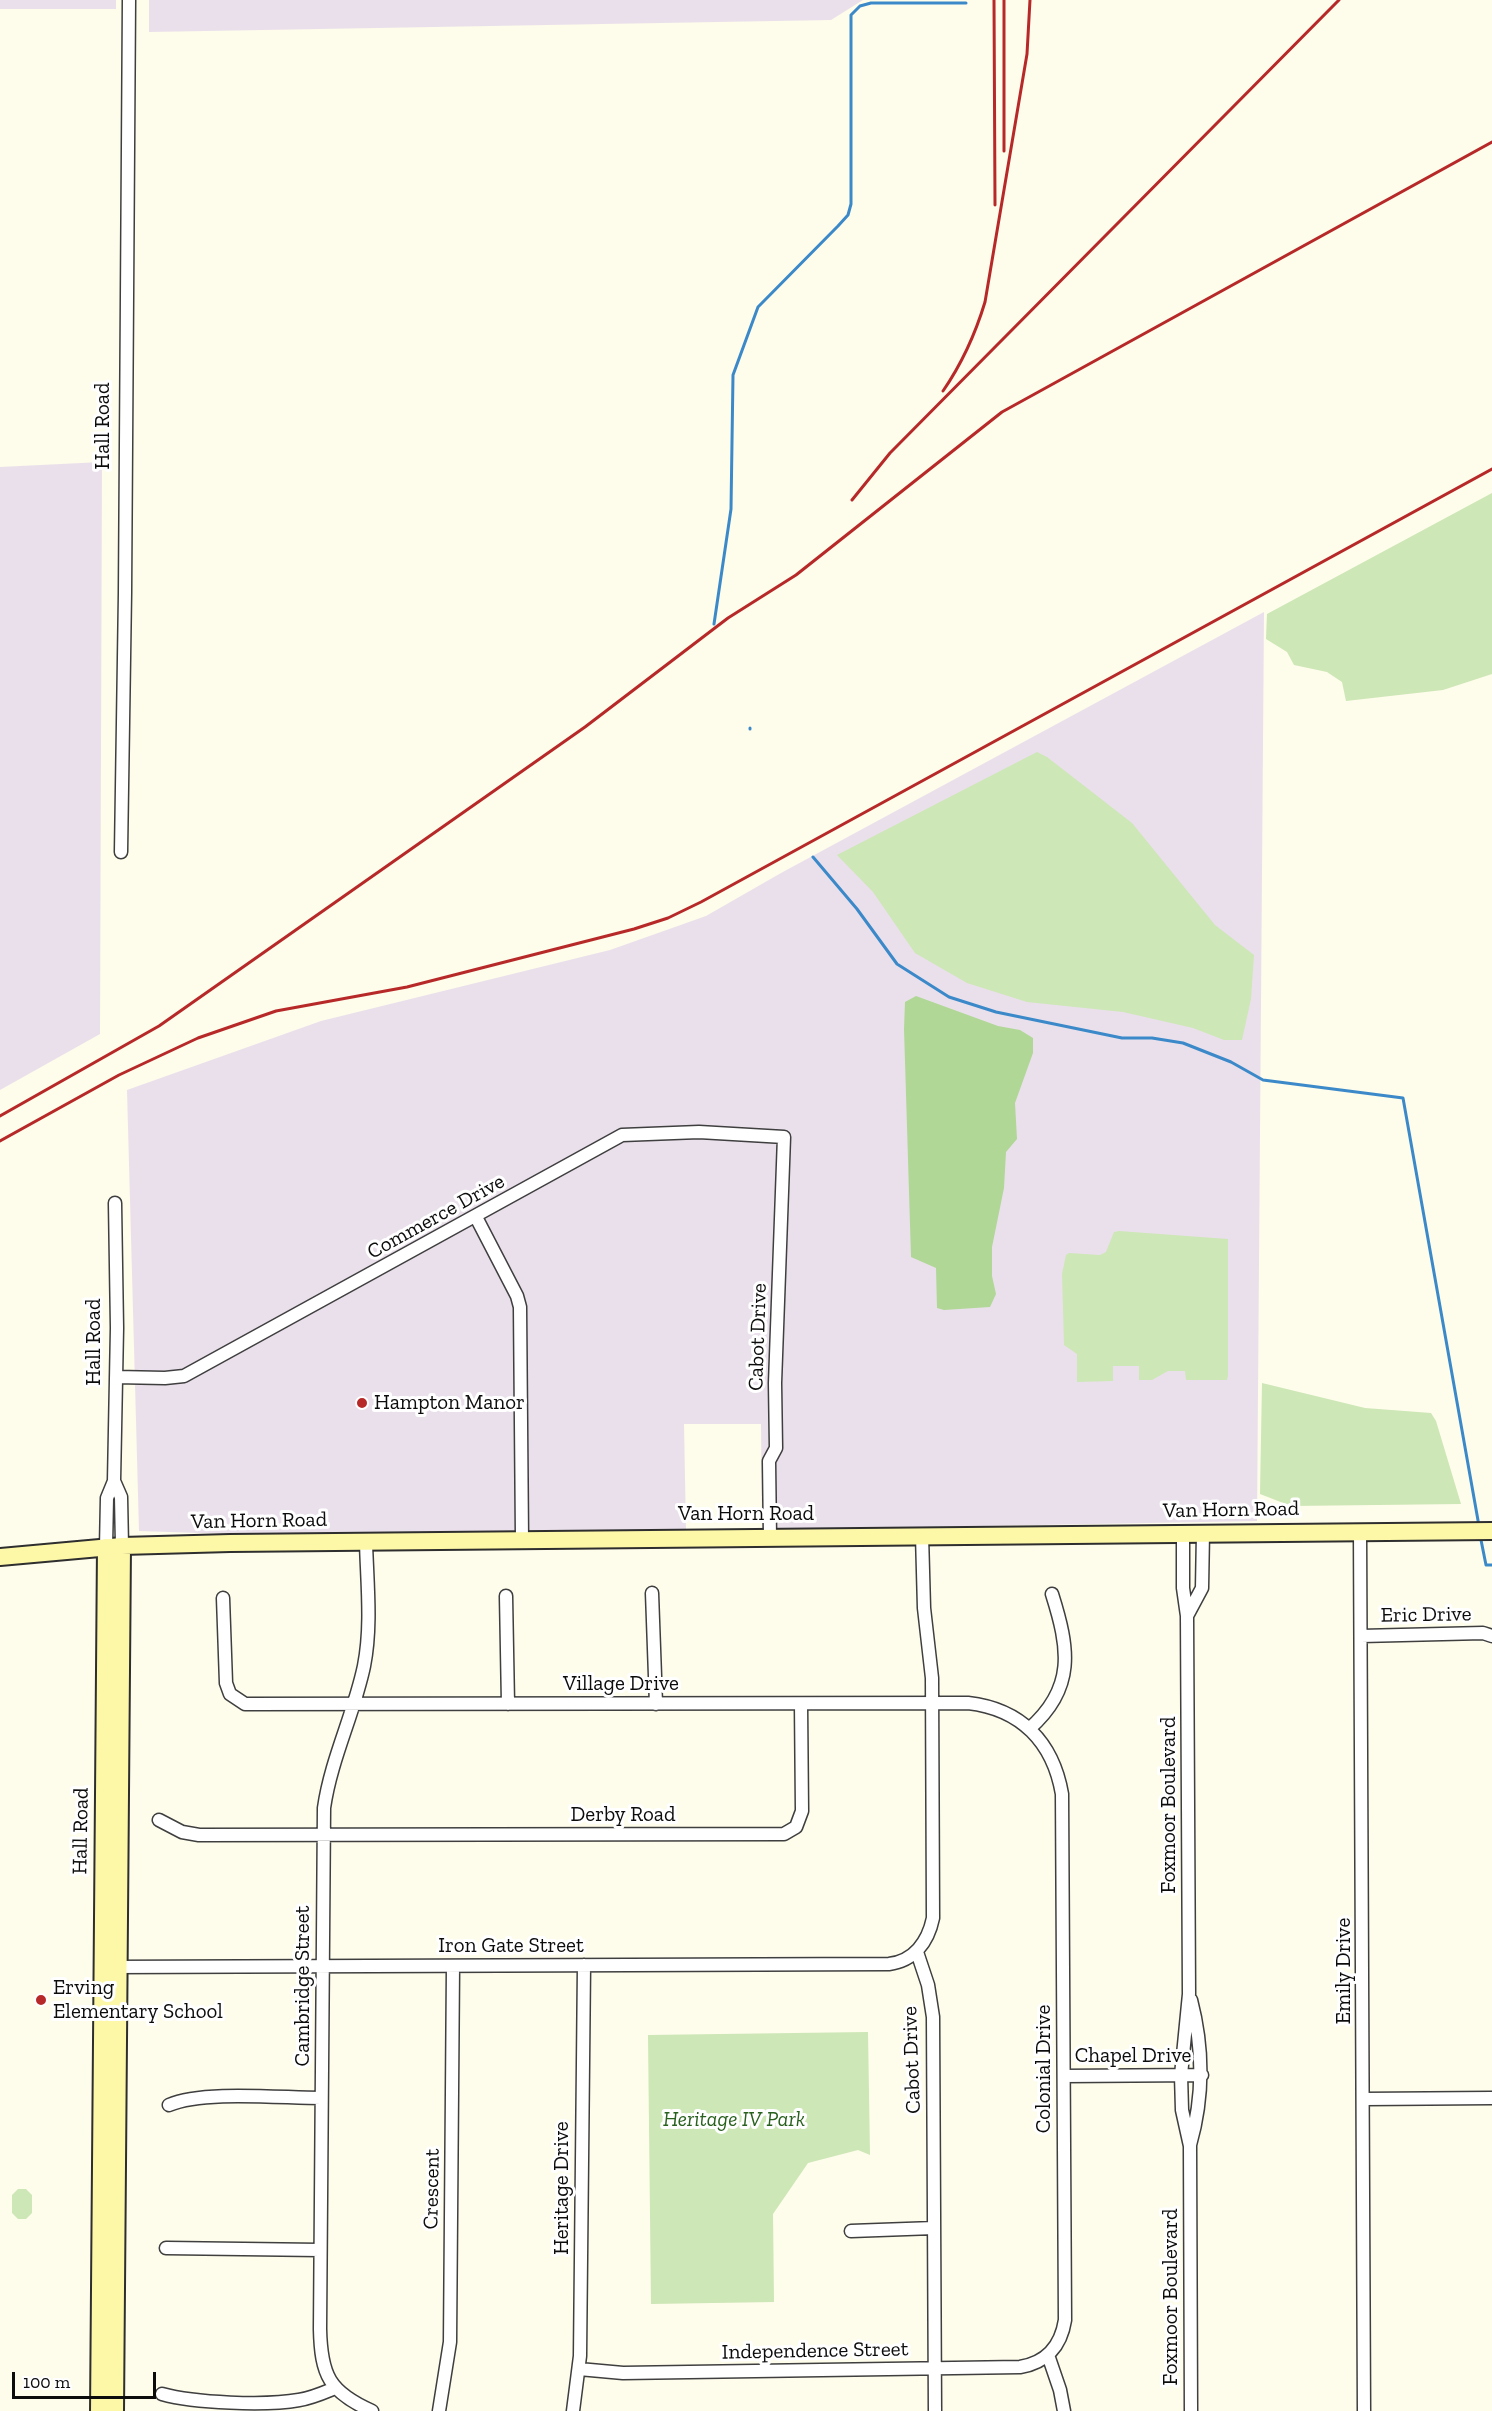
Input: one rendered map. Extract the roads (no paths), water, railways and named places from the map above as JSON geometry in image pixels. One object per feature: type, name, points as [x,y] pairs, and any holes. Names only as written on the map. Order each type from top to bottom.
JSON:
[{"type":"main road","name":"Van Horn Road","points":[[0,1557],[114,1546],[522,1539],[1492,1531]]},
{"type":"main road","name":"Hall Road","points":[[114,1546],[109,2183],[115,2411]]},
{"type":"main road","name":"Hall Road","points":[[99,2411],[109,2183]]},
{"type":"street","name":"Hall Road","points":[[121,852],[129,0]]},
{"type":"street","name":"Commerce Drive","points":[[116,1377],[184,1377],[622,1135],[699,1132],[784,1137]]},
{"type":"street","name":"Cabot Drive","points":[[770,1537],[769,1461],[776,1448],[775,1383],[784,1137]]},
{"type":"street","name":"Hall Road","points":[[114,1546],[108,1498],[114,1481],[115,1203]]},
{"type":"street","points":[[476,1217],[517,1296],[520,1307],[522,1539]]},
{"type":"street","name":"Emily Drive","points":[[1360,1531],[1364,2411]]},
{"type":"street","name":"Foxmoor Boulevard","points":[[1183,1533],[1183,1588],[1187,1616],[1189,1994],[1181,2075],[1182,2110],[1190,2146],[1191,2411]]},
{"type":"street","name":"Foxmoor Boulevard","points":[[1187,1616],[1202,1588],[1203,1533]]},
{"type":"street","points":[[917,1952],[928,1937],[933,1918],[931,1661],[924,1608],[922,1535]]},
{"type":"street","name":"Cambridge Street","points":[[335,2388],[326,2374],[320,2355],[323,1836],[327,1785],[362,1675],[366,1651],[366,1542]]},
{"type":"street","points":[[651,1593],[656,1704]]},
{"type":"street","points":[[1029,1729],[1055,1700],[1064,1675],[1066,1659],[1063,1630],[1052,1594]]},
{"type":"street","points":[[506,1596],[508,1704]]},
{"type":"street","name":"Village Drive","points":[[223,1598],[226,1683],[230,1694],[245,1704],[968,1703],[988,1706],[1011,1716],[1029,1729]]},
{"type":"street","name":"Eric Drive","points":[[1361,1636],[1483,1633],[1492,1636]]},
{"type":"street","name":"Derby Road","points":[[159,1820],[182,1832],[198,1835],[784,1834],[796,1827],[802,1811],[801,1704]]},
{"type":"street","name":"Colonial Drive","points":[[1029,1729],[1052,1759],[1062,1794],[1065,2320],[1060,2339],[1048,2355]]},
{"type":"street","name":"Cabot Drive","points":[[917,1952],[928,1985],[933,2018],[935,2411]]},
{"type":"street","name":"Iron Gate Street","points":[[110,1967],[888,1964],[902,1962],[917,1952]]},
{"type":"street","name":"Heritage Drive","points":[[573,2411],[579,2369],[584,1965]]},
{"type":"street","name":"Crescent","points":[[439,2411],[450,2342],[453,1966]]},
{"type":"street","name":"Foxmoor Boulevard","points":[[1189,1994],[1197,2023],[1202,2075],[1199,2112],[1190,2146]]},
{"type":"street","name":"Chapel Drive","points":[[1064,2076],[1202,2075]]},
{"type":"street","points":[[169,2105],[182,2099],[206,2097],[321,2098]]},
{"type":"street","points":[[1364,2099],[1492,2098]]},
{"type":"street","points":[[851,2231],[934,2228]]},
{"type":"street","points":[[166,2248],[320,2250]]},
{"type":"street","points":[[1048,2355],[1060,2390],[1064,2411]]},
{"type":"street","name":"Independence Street","points":[[579,2369],[623,2373],[1020,2367],[1035,2364],[1048,2355]]},
{"type":"street","points":[[162,2394],[193,2400],[274,2403],[300,2400],[335,2388],[345,2397],[372,2411]]},
{"type":"waterway","points":[[714,624],[731,509],[733,375],[758,307],[848,215],[851,204],[851,15],[860,6],[871,3],[966,3]]},
{"type":"waterway","points":[[813,857],[857,909],[897,964],[949,997],[996,1012],[1122,1038],[1152,1038],[1183,1043],[1231,1062],[1263,1080],[1403,1098],[1479,1526]]},
{"type":"waterway","points":[[1481,1540],[1486,1565],[1492,1565]]},
{"type":"railway","points":[[994,0],[995,205]]},
{"type":"railway","points":[[1004,0],[1004,151]]},
{"type":"railway","points":[[943,391],[968,348],[985,302],[1027,54],[1030,0]]},
{"type":"railway","points":[[852,500],[890,453],[1339,0]]},
{"type":"railway","points":[[0,1116],[159,1026],[585,727],[728,618],[796,575],[1002,412],[1492,142]]},
{"type":"railway","points":[[0,1141],[119,1075],[198,1038],[276,1011],[407,987],[634,929],[668,918],[1492,469]]},
{"type":"place","name":"Hampton Manor","points":[[362,1403]]},
{"type":"place","name":"Erving Elementary School","points":[[41,2000]]},
{"type":"park label","name":"Heritage IV Park","points":[[734,2120]]}]
